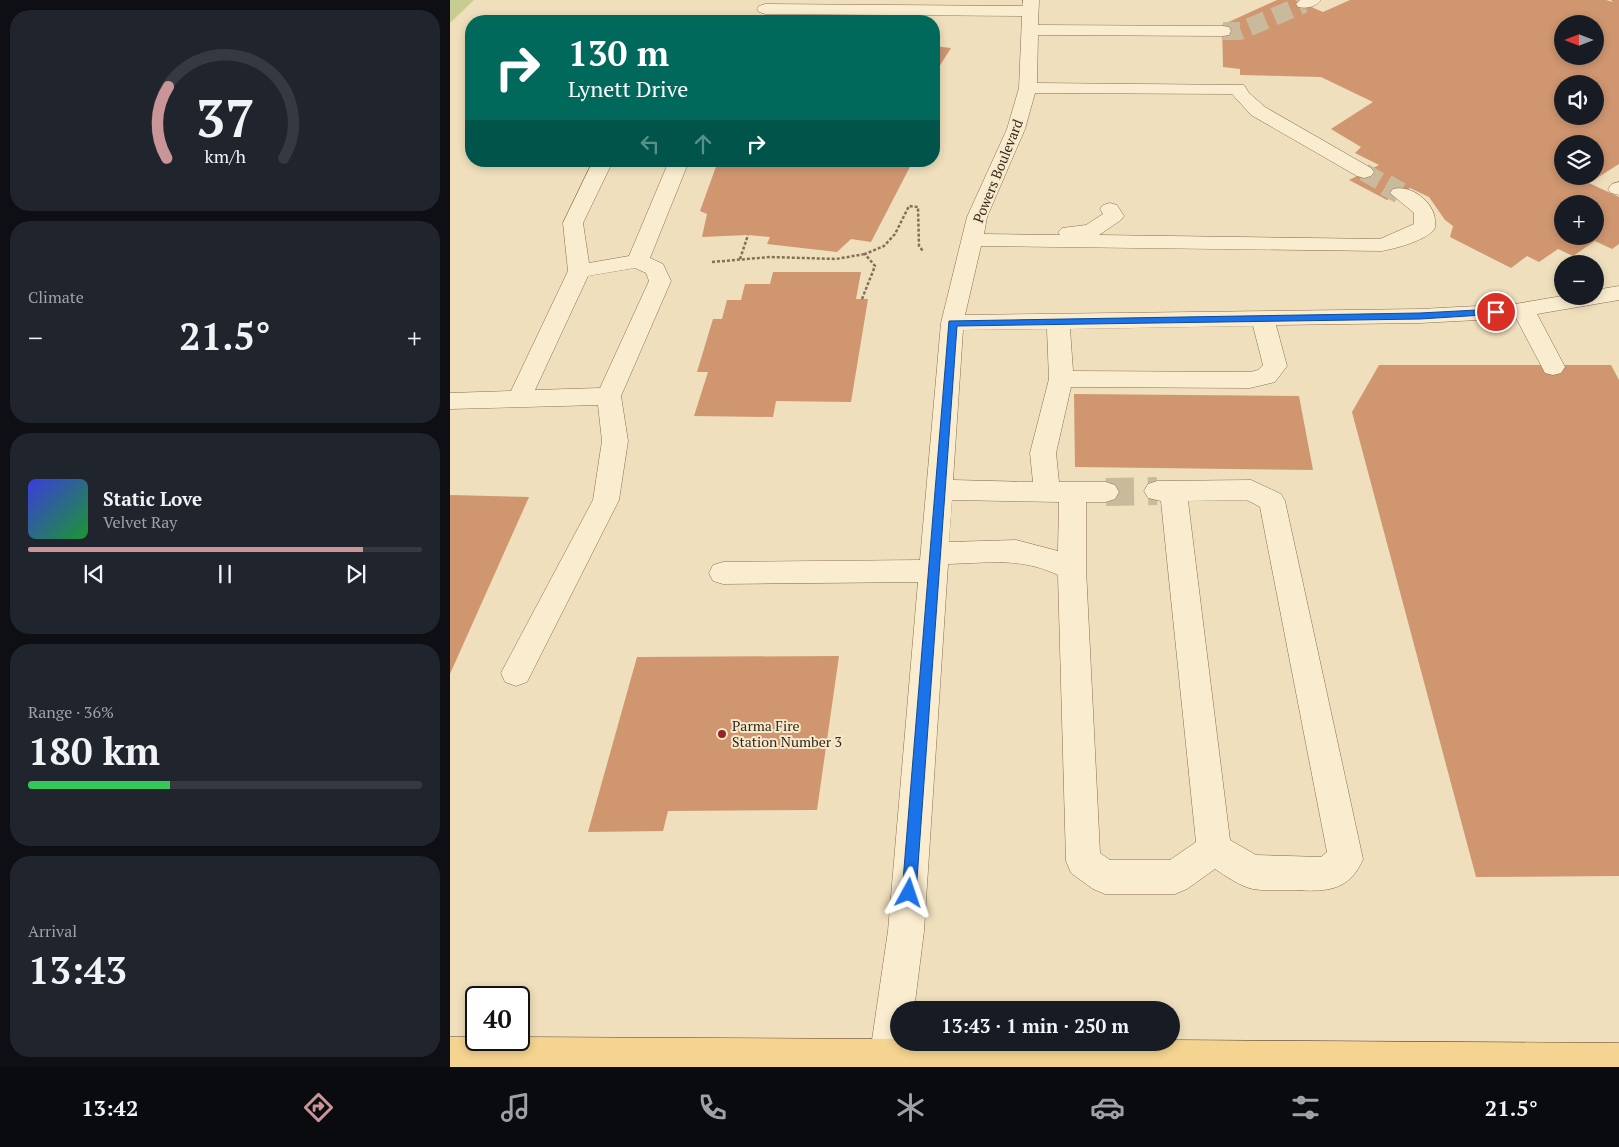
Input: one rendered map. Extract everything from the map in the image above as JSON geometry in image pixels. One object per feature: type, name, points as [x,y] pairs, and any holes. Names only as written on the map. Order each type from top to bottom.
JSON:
[{"type":"main road","points":[[450,1056],[888,1063],[1619,1062]]},
{"type":"street","points":[[759,15],[767,4],[1031,5]]},
{"type":"street","name":"Powers Boulevard","points":[[888,1063],[906,931],[952,323],[977,217],[1016,129],[1028,88],[1031,5]]},
{"type":"street","points":[[1031,30],[1222,31]]},
{"type":"street","points":[[1028,88],[1238,90],[1258,111],[1364,172]]},
{"type":"street","points":[[519,399],[579,271],[572,223],[600,167]]},
{"type":"street","points":[[638,261],[677,167]]},
{"type":"street","points":[[972,240],[1382,245],[1410,235],[1425,226],[1424,212],[1412,200],[1400,193]]},
{"type":"street","points":[[1050,241],[1072,230],[1091,231],[1114,216],[1116,206]]},
{"type":"street","points":[[516,673],[606,500],[616,441],[609,396],[660,281],[655,269],[638,261],[579,271]]},
{"type":"street","points":[[952,323],[1420,316],[1523,309],[1619,293]]},
{"type":"street","points":[[1523,309],[1553,366]]},
{"type":"street","points":[[1061,379],[1250,380],[1266,376],[1275,366],[1262,318]]},
{"type":"street","points":[[1047,492],[1043,453],[1061,379],[1058,320]]},
{"type":"street","points":[[450,401],[609,396]]},
{"type":"street","points":[[940,490],[1106,492]]},
{"type":"street","points":[[1251,490],[1272,501],[1346,859],[1327,874],[1252,872],[1214,849],[1166,492],[1251,490]]},
{"type":"street","points":[[1074,492],[1072,569],[1083,861],[1105,877],[1175,877],[1214,849]]},
{"type":"street","points":[[723,573],[934,562],[1016,551],[1050,559],[1072,569]]},
{"type":"path","points":[[712,262],[789,257],[829,261],[848,259],[884,246],[895,234],[909,206],[918,207],[919,246],[923,251]]},
{"type":"path","points":[[740,259],[748,235]]},
{"type":"path","points":[[862,299],[875,266],[865,254]]},
{"type":"green space","points":[[450,0],[474,0],[450,23]]},
{"type":"building","points":[[1277,0],[1295,0],[1323,12],[1350,0],[1606,0],[1613,2],[1611,0],[1619,0],[1619,164],[1604,174],[1604,135],[1554,135],[1554,185],[1593,185],[1619,197],[1619,244],[1612,249],[1604,245],[1604,195],[1554,195],[1554,245],[1589,245],[1574,255],[1558,249],[1539,262],[1527,256],[1511,268],[1450,237],[1453,226],[1445,220],[1429,197],[1410,188],[1387,200],[1349,180],[1379,165],[1355,153],[1361,147],[1331,129],[1373,102],[1321,77],[1240,75],[1240,69],[1223,67],[1222,25]]},
{"type":"building","points":[[940,47],[951,48],[940,65]]},
{"type":"building","points":[[716,167],[910,167],[871,242],[851,239],[837,252],[767,244],[770,237],[748,235],[702,237],[707,214],[700,211]]},
{"type":"building","points":[[773,272],[861,272],[856,299],[868,299],[851,402],[776,401],[773,417],[694,416],[708,372],[697,372],[713,319],[722,319],[727,300],[741,300],[745,284],[770,284]]},
{"type":"building","points":[[1379,365],[1611,365],[1619,380],[1619,876],[1476,877],[1352,412]]},
{"type":"building","points":[[1074,394],[1299,396],[1313,470],[1075,467]]},
{"type":"building","points":[[450,495],[529,497],[450,674]]},
{"type":"building","name":"Parma Fire Station Number 3","points":[[839,656],[817,810],[668,811],[663,831],[588,832],[637,657]]},
{"type":"tunnel","points":[[1223,31],[1240,31],[1304,4]]},
{"type":"tunnel","points":[[1364,172],[1388,186]]},
{"type":"tunnel","points":[[1386,185],[1400,193]]},
{"type":"tunnel","points":[[1106,492],[1157,491]]},
{"type":"place","name":"Parma Fire Station Number 3","points":[[722,734]]},
{"type":"route","points":[[909,893],[952,323],[1420,316],[1496,312]]}]
